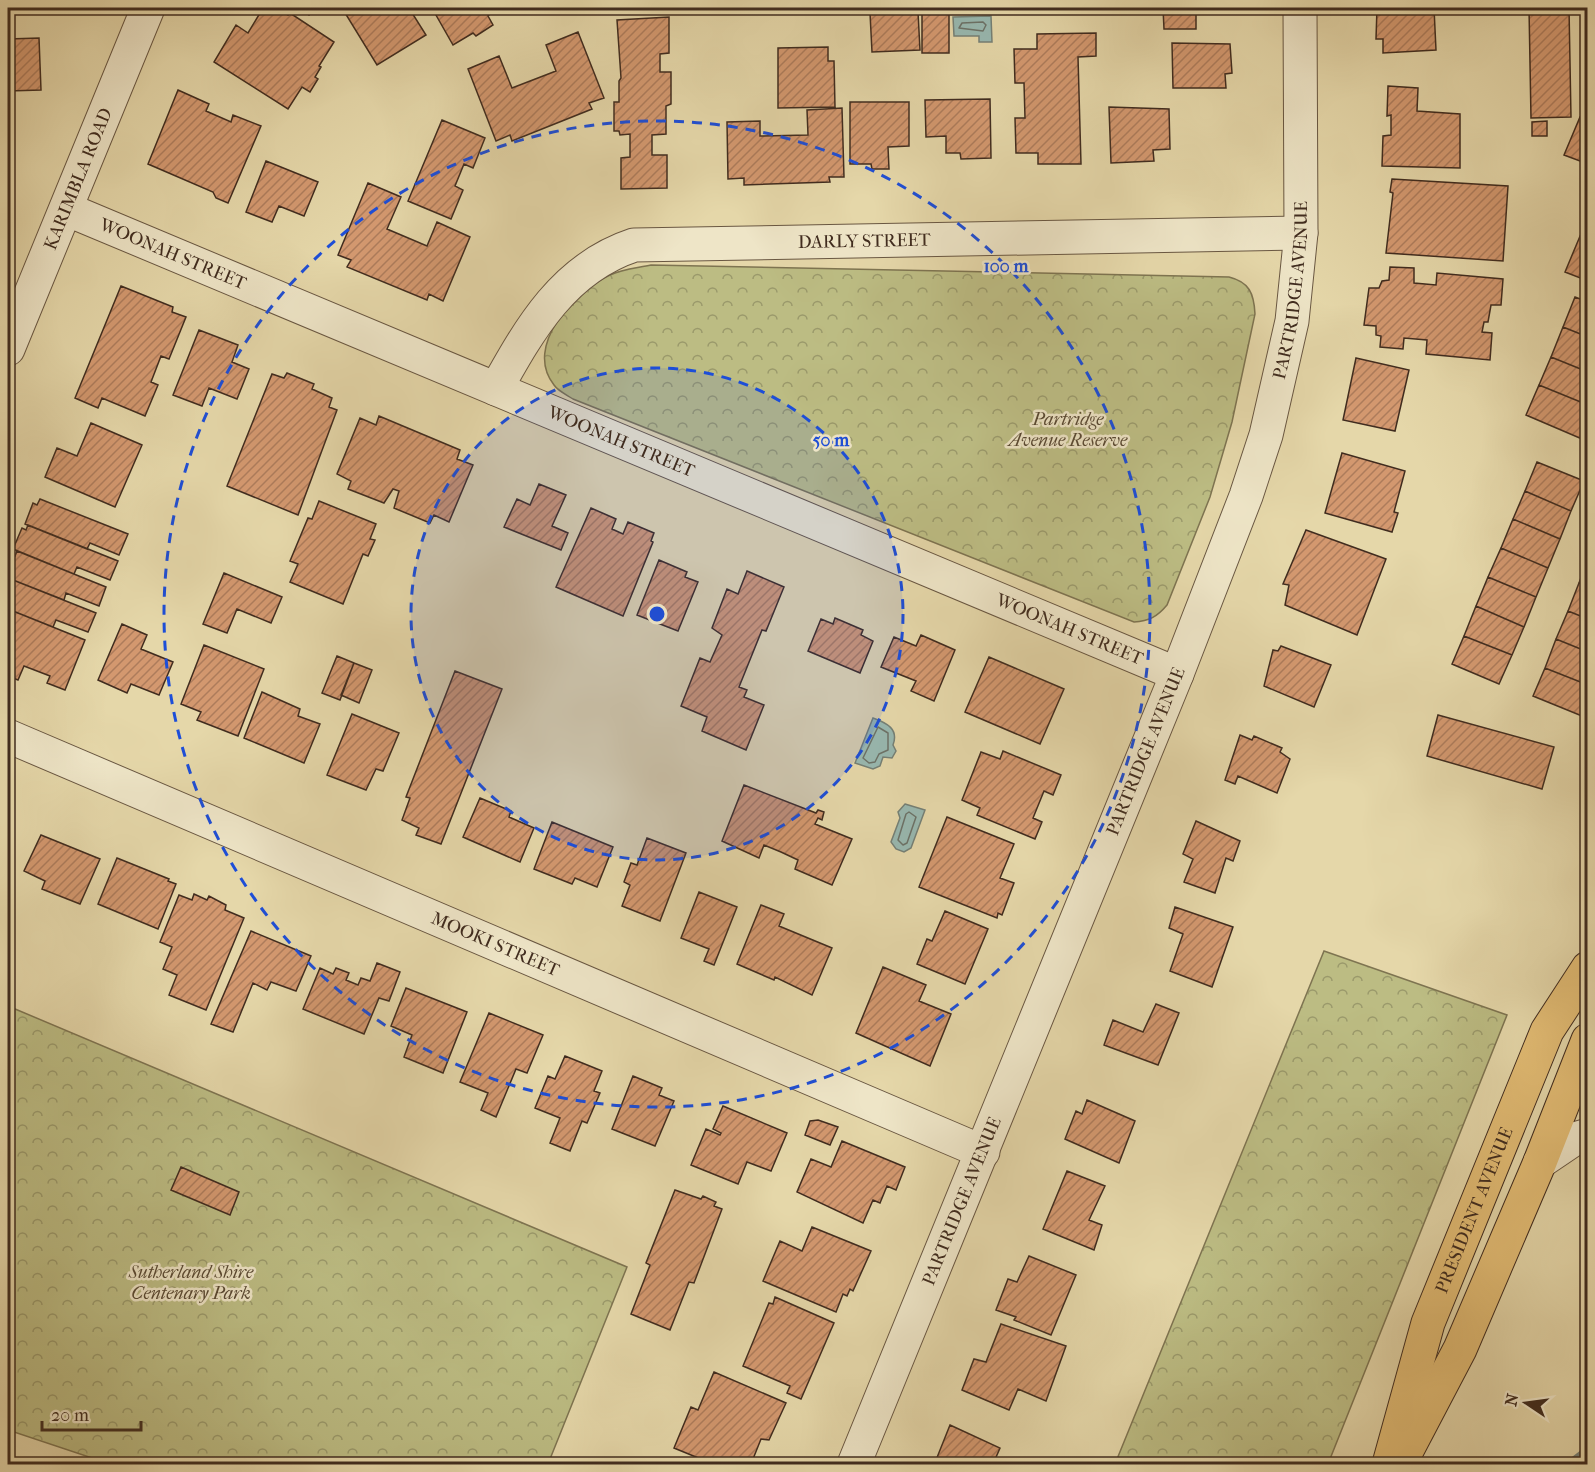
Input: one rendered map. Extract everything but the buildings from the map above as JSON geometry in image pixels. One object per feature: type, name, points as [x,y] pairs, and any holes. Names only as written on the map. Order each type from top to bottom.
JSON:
[{"type":"main road","name":"PRESIDENT AVENUE","points":[[1389,1464],[1428,1323],[1546,1031],[1587,968]]},
{"type":"main road","points":[[1400,1464],[1460,1349],[1587,1047]]},
{"type":"street","name":"KARIMBLA ROAD","points":[[8,349],[148,8]]},
{"type":"street","name":"PARTRIDGE AVENUE","points":[[854,1464],[1176,674],[1246,496],[1266,435],[1292,321],[1301,233],[1300,8]]},
{"type":"street","name":"WOONAH STREET","points":[[66,209],[1176,674]]},
{"type":"street","name":"DARLY STREET","points":[[496,389],[519,347],[545,308],[565,285],[593,263],[634,245],[1301,233]]},
{"type":"street","name":"MOOKI STREET","points":[[8,736],[983,1152]]},
{"type":"street","points":[[1540,1162],[1559,1148],[1587,1135]]},
{"type":"green space","name":"Partridge Avenue Reserve","points":[[651,265],[1229,277],[1246,285],[1252,294],[1255,314],[1232,422],[1210,497],[1167,605],[1152,618],[1134,622],[573,399],[560,391],[546,370],[545,354],[549,337],[557,321],[582,293],[596,283],[620,271]]},
{"type":"green space","points":[[1324,951],[1507,1015],[1328,1464],[1115,1464]]},
{"type":"green space","name":"Sutherland Shire Centenary Park","points":[[8,1006],[627,1267],[548,1464],[110,1464],[8,1430]]},
{"type":"water","points":[[991,16],[992,42],[979,42],[979,36],[954,36],[953,17]]},
{"type":"water","points":[[873,718],[883,722],[893,731],[893,745],[896,751],[892,758],[883,757],[880,766],[873,769],[855,763]]},
{"type":"water","points":[[905,804],[925,810],[911,848],[904,852],[896,849],[891,842],[900,818],[898,812]]},
{"type":"waterway","points":[[1571,1464],[1588,1451]]}]
